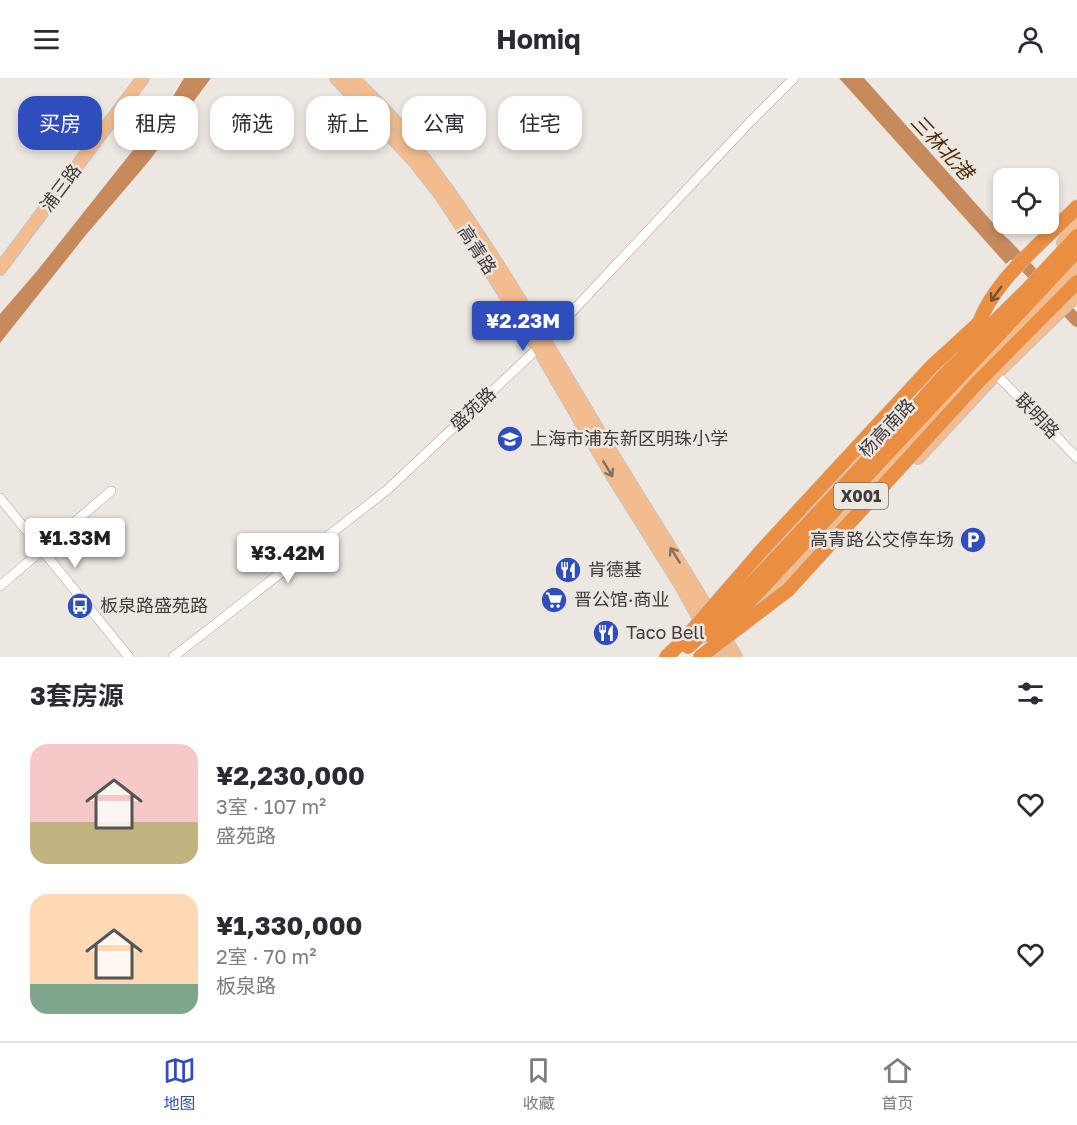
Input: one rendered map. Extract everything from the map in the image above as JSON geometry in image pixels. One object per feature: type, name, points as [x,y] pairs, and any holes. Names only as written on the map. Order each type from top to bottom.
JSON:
[{"type":"highway","name":"X001","points":[[979,324],[1012,273],[1076,212]]},
{"type":"highway","name":"杨高南路","points":[[696,657],[788,590],[977,383],[1036,302],[1052,272],[1077,236]]},
{"type":"highway","name":"杨高南路","points":[[1052,272],[1074,262],[1077,251]]},
{"type":"highway","name":"X001","points":[[1003,345],[1036,302],[1077,282]]},
{"type":"highway","name":"杨高南路","points":[[666,657],[917,383],[955,354],[1036,302]]},
{"type":"highway","name":"杨高南路","points":[[696,657],[732,620],[869,466],[979,324]]},
{"type":"highway","name":"杨高南路","points":[[676,657],[727,610],[869,466],[1003,345]]},
{"type":"main road","name":"浦三路","points":[[0,269],[143,78]]},
{"type":"main road","name":"高青路","points":[[336,78],[403,148],[442,197],[542,344],[709,610],[715,644]]},
{"type":"main road","name":"高青路","points":[[353,78],[401,129],[450,195],[542,344],[610,472],[715,644],[736,657]]},
{"type":"main road","name":"杨高南路","points":[[1052,272],[1076,212]]},
{"type":"main road","name":"杨高南路","points":[[1063,243],[1077,227]]},
{"type":"main road","name":"X001","points":[[996,374],[1036,335],[1036,302],[1076,296]]},
{"type":"main road","name":"杨高南路","points":[[709,610],[979,324],[1036,302]]},
{"type":"main road","name":"杨高南路","points":[[696,657],[715,644],[783,581],[1003,345],[1036,335]]},
{"type":"main road","name":"杨高南路","points":[[709,610],[909,386],[937,371],[955,354]]},
{"type":"main road","name":"杨高南路","points":[[676,657],[741,634],[788,596],[996,374]]},
{"type":"main road","points":[[696,657],[711,650],[715,644],[709,610]]},
{"type":"street","name":"盛苑路","points":[[173,657],[387,490],[542,344],[794,78]]},
{"type":"street","name":"联明路","points":[[996,374],[1077,458]]},
{"type":"street","points":[[0,586],[111,491]]},
{"type":"street","points":[[0,498],[129,657]]},
{"type":"shaded area","points":[[184,78],[211,78],[198,96],[173,96]]},
{"type":"shaded area","points":[[839,78],[864,78],[993,223],[993,234],[1003,234],[1019,252],[1006,264]]},
{"type":"shaded area","points":[[133,150],[157,150],[0,343],[0,314]]},
{"type":"waterway","name":"三林北港","points":[[1005,244],[1044,286]]},
{"type":"waterway","name":"三林北港","points":[[1058,301],[1077,321]]},
{"type":"place","name":"上海市浦东新区明珠小学","points":[[510,439]]},
{"type":"place","name":"高青路公交停车场","points":[[973,540]]},
{"type":"place","name":"肯德基","points":[[568,570]]},
{"type":"place","name":"晋公馆·商业","points":[[554,600]]},
{"type":"place","name":"板泉路盛苑路","points":[[80,606]]},
{"type":"place","name":"Taco Bell","points":[[606,633]]}]
